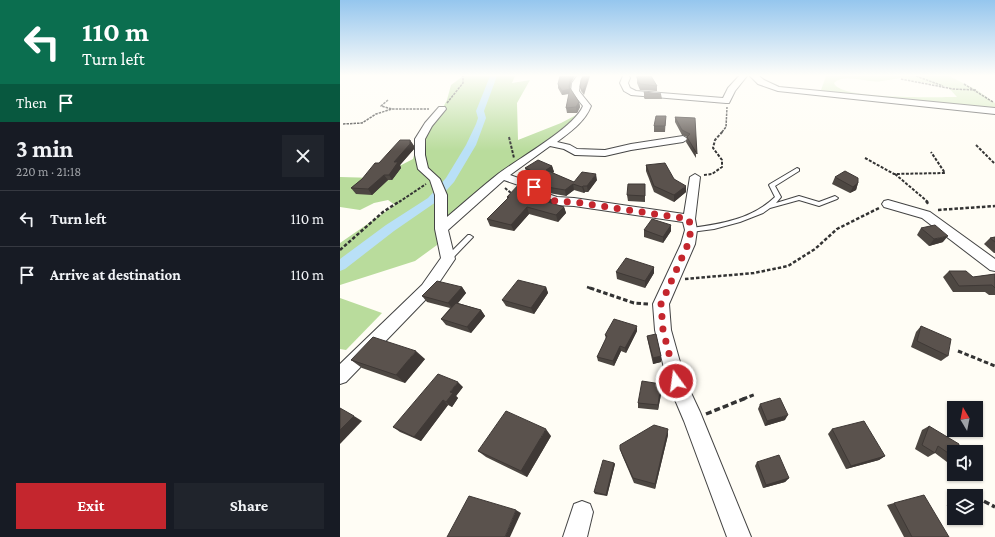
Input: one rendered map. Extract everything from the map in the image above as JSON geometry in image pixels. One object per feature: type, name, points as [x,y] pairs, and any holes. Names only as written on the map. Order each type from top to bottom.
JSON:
[{"type":"street","points":[[441,229],[502,176],[570,128],[584,114],[587,106],[583,101]]},
{"type":"street","points":[[905,101],[995,111]]},
{"type":"street","points":[[340,376],[427,289],[448,260],[441,229],[438,187],[423,169],[420,155],[420,139],[428,125],[442,109]]},
{"type":"street","points":[[548,143],[567,147],[575,152],[605,153],[631,147],[683,139]]},
{"type":"street","points":[[502,176],[534,187],[544,196],[555,201],[574,202],[690,224]]},
{"type":"street","points":[[695,177],[688,244],[661,304],[663,330],[676,381],[693,419],[738,537]]},
{"type":"street","points":[[888,204],[926,215],[995,266]]},
{"type":"street","points":[[575,537],[582,512]]},
{"type":"lane","points":[[771,206],[778,197],[772,185],[797,170]]},
{"type":"lane","points":[[690,224],[732,224],[771,206],[799,198],[819,204],[835,198]]},
{"type":"lane","points":[[448,260],[470,236]]},
{"type":"path","points":[[387,101],[381,106],[392,109],[442,109],[448,101]]},
{"type":"path","points":[[695,177],[712,174],[722,167],[722,160],[713,148],[715,140],[726,128],[728,115],[726,101]]},
{"type":"path","points":[[343,124],[362,123],[376,114],[392,109]]},
{"type":"path","points":[[509,137],[515,166]]},
{"type":"path","points":[[976,145],[995,164]]},
{"type":"path","points":[[894,174],[945,173],[931,152]]},
{"type":"path","points":[[865,158],[894,174],[928,202],[932,210],[995,206]]},
{"type":"path","points":[[340,250],[383,212],[438,187]]},
{"type":"path","points":[[673,280],[754,273],[788,266],[815,249],[837,229],[888,204]]},
{"type":"path","points":[[587,287],[634,303],[661,304]]},
{"type":"path","points":[[958,351],[995,366]]},
{"type":"path","points":[[693,419],[756,394]]},
{"type":"path","points":[[983,501],[995,507]]},
{"type":"green space","points":[[446,101],[518,101],[518,140],[561,123],[580,113],[574,123],[440,226],[437,245],[415,261],[340,285],[340,243],[395,205],[388,200],[374,203],[360,210],[340,207],[340,177],[376,178],[413,159],[419,138],[438,117]]},
{"type":"green space","points":[[898,101],[992,101],[995,103],[995,111]]},
{"type":"green space","points":[[340,298],[382,313],[346,350],[340,349]]},
{"type":"building","points":[[567,101],[579,102],[576,107],[566,108]]},
{"type":"building","points":[[656,116],[666,116],[665,126],[654,126]]},
{"type":"building","points":[[675,117],[695,118],[697,154],[687,137],[690,134],[682,130]]},
{"type":"building","points":[[400,140],[410,140],[410,144],[394,162],[398,162],[389,175],[384,175],[368,189],[351,188],[362,179],[375,163],[379,163]]},
{"type":"building","points":[[538,160],[552,166],[546,170],[574,182],[582,172],[596,174],[587,186],[582,187],[573,184],[565,190],[547,187],[537,178],[528,175],[532,171],[525,168]]},
{"type":"building","points":[[665,163],[674,179],[686,186],[674,195],[654,186],[646,165]]},
{"type":"building","points":[[845,171],[858,178],[858,183],[853,187],[835,177]]},
{"type":"building","points":[[521,182],[527,184],[537,193],[552,200],[548,202],[564,207],[556,215],[527,207],[511,225],[487,219],[509,197],[507,197]]},
{"type":"building","points":[[628,184],[645,184],[645,196],[627,195]]},
{"type":"building","points":[[652,219],[671,225],[663,237],[644,230]]},
{"type":"building","points":[[935,225],[948,236],[934,239],[921,228]]},
{"type":"building","points":[[995,237],[995,242],[990,238]]},
{"type":"building","points":[[626,258],[654,267],[645,281],[616,272]]},
{"type":"building","points":[[949,271],[966,271],[973,277],[995,274],[995,288],[992,285],[959,286]]},
{"type":"building","points":[[518,280],[546,287],[531,308],[502,300]]},
{"type":"building","points":[[437,281],[462,287],[448,303],[422,296]]},
{"type":"building","points":[[456,303],[481,310],[467,327],[441,319]]},
{"type":"building","points":[[614,319],[637,326],[625,348],[620,346],[613,361],[597,357],[607,336],[605,335]]},
{"type":"building","points":[[921,326],[951,339],[948,356],[917,341]]},
{"type":"building","points":[[656,334],[661,356],[653,358],[647,336]]},
{"type":"building","points":[[373,337],[416,351],[396,375],[351,360]]},
{"type":"building","points":[[438,374],[458,382],[450,392],[453,393],[446,402],[443,400],[414,437],[393,427]]},
{"type":"building","points":[[642,381],[661,384],[658,405],[638,403]]},
{"type":"building","points":[[780,398],[788,415],[767,421],[760,404]]},
{"type":"building","points":[[340,408],[354,416],[340,430]]},
{"type":"building","points":[[506,411],[546,429],[521,471],[478,451]]},
{"type":"building","points":[[864,421],[885,456],[851,466],[832,429]]},
{"type":"building","points":[[654,425],[668,429],[655,484],[633,478],[620,449],[620,445]]},
{"type":"building","points":[[929,426],[959,444],[947,445],[947,452],[938,446],[935,453],[922,445]]},
{"type":"building","points":[[779,455],[789,478],[766,485],[757,462]]},
{"type":"building","points":[[603,460],[614,463],[606,495],[594,492]]},
{"type":"building","points":[[924,495],[949,537],[912,537],[894,503]]},
{"type":"building","points":[[469,496],[516,510],[505,537],[447,537]]},
{"type":"waterway","points":[[340,266],[390,228],[432,200],[450,180],[471,145],[482,118],[480,111],[484,101]]},
{"type":"route","points":[[534,187],[544,196],[555,201],[574,202],[689,219],[691,230],[688,244],[661,304],[663,330],[676,381]]}]
